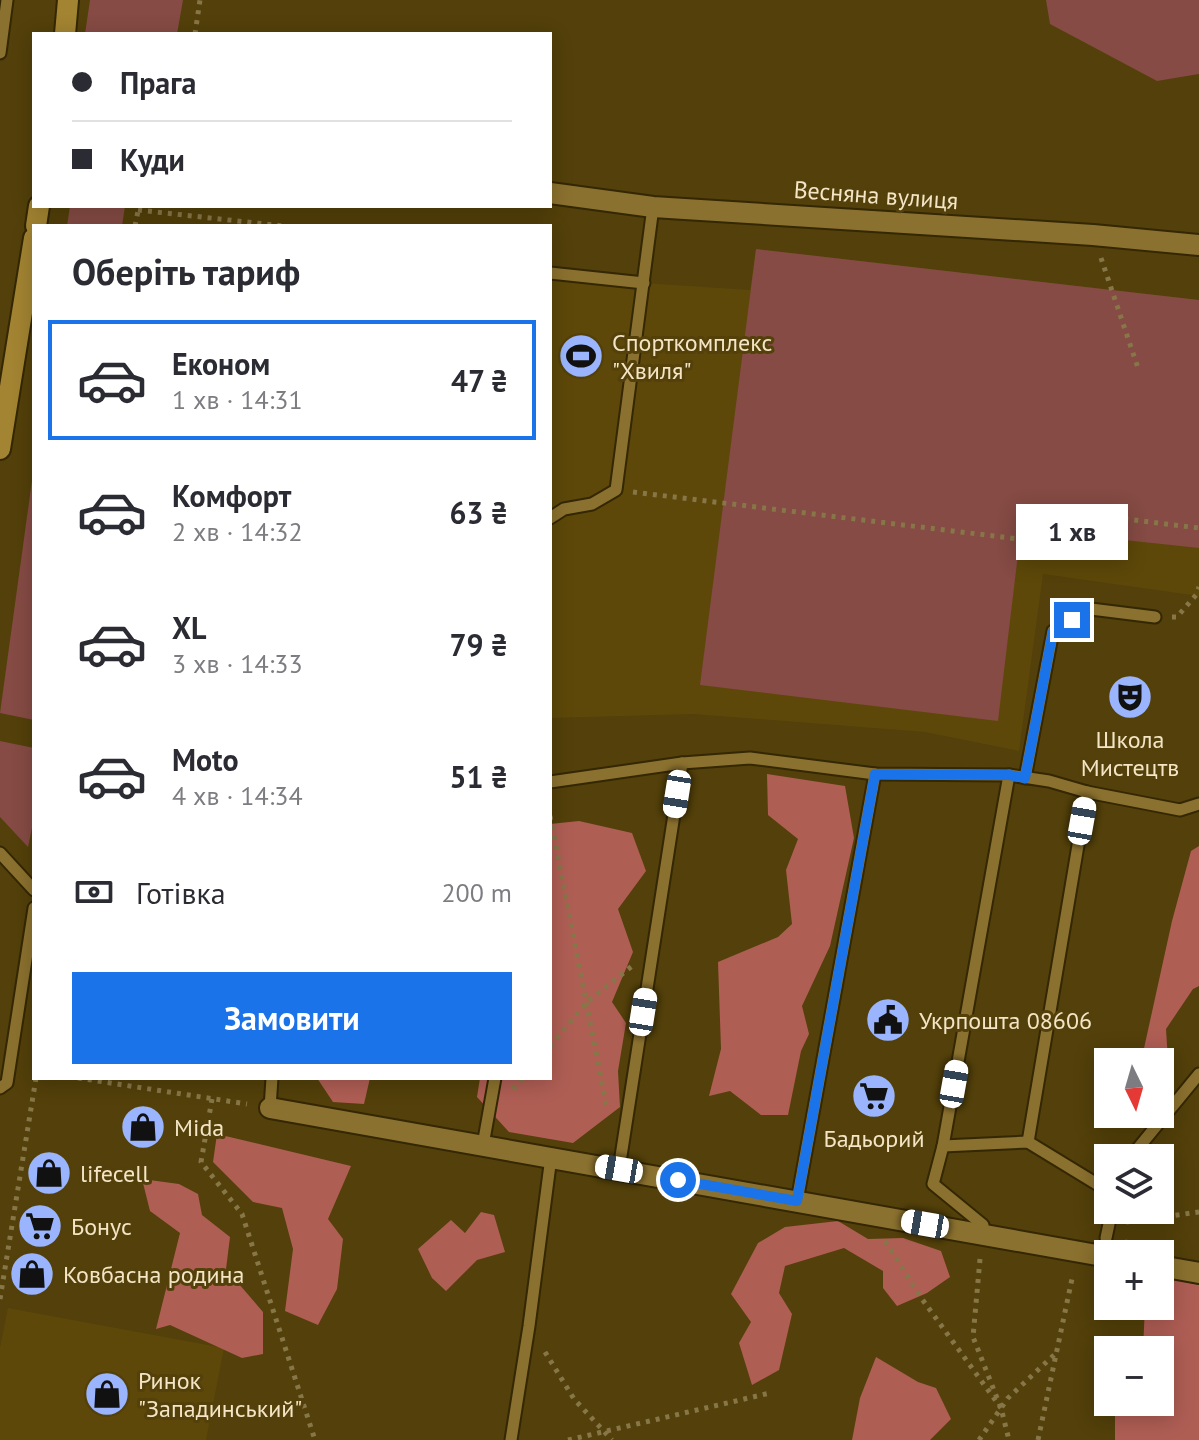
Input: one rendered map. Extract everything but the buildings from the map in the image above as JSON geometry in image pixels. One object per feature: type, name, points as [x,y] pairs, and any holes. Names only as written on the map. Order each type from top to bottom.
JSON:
[{"type":"main road","points":[[65,32],[68,0]]},
{"type":"main road","points":[[0,449],[32,250]]},
{"type":"street","name":"Весняна вулиця","points":[[552,193],[653,207],[1093,235],[1199,245]]},
{"type":"street","points":[[270,1108],[1078,1251],[1094,1249]]},
{"type":"street","points":[[1174,1263],[1199,1273]]},
{"type":"lane","points":[[0,53],[7,0]]},
{"type":"lane","points":[[552,517],[564,509],[592,504],[616,490],[653,207]]},
{"type":"lane","points":[[552,273],[644,283]]},
{"type":"lane","points":[[1025,778],[1053,631],[1091,609],[1155,617]]},
{"type":"lane","points":[[552,782],[682,763],[750,758],[875,774],[1009,775],[1180,810],[1199,804]]},
{"type":"lane","points":[[619,1169],[682,763]]},
{"type":"lane","points":[[797,1201],[875,774]]},
{"type":"lane","points":[[983,1234],[983,1225],[933,1184],[943,1146],[1009,775]]},
{"type":"lane","points":[[1028,1142],[1087,792]]},
{"type":"lane","points":[[0,853],[32,888]]},
{"type":"lane","points":[[0,1088],[7,1083],[32,921]]},
{"type":"lane","points":[[1142,1144],[1199,1074]]},
{"type":"lane","points":[[270,1108],[272,1080]]},
{"type":"lane","points":[[483,1145],[495,1080]]},
{"type":"lane","points":[[943,1146],[1028,1142],[1094,1180]]},
{"type":"lane","points":[[511,1440],[551,1157]]},
{"type":"lane","points":[[1108,1240],[1109,1224]]},
{"type":"path","points":[[195,32],[200,0]]},
{"type":"path","points":[[138,208],[267,224]]},
{"type":"path","points":[[1093,235],[1139,371]]},
{"type":"path","points":[[616,490],[1035,541],[1058,538],[1123,506]]},
{"type":"path","points":[[1101,516],[1199,528]]},
{"type":"path","points":[[1155,617],[1177,617],[1199,587]]},
{"type":"path","points":[[552,826],[610,1124]]},
{"type":"path","points":[[552,1044],[587,1002],[653,949]]},
{"type":"path","points":[[0,1299],[36,1080]]},
{"type":"path","points":[[91,1080],[270,1108]]},
{"type":"path","points":[[212,1099],[201,1162],[242,1214],[315,1440]]},
{"type":"path","points":[[1174,1215],[1199,1212]]},
{"type":"path","points":[[868,1214],[922,1299],[1001,1408]]},
{"type":"path","points":[[983,1234],[973,1337],[1001,1408],[1009,1440]]},
{"type":"path","points":[[1038,1440],[1078,1251]]},
{"type":"path","points":[[529,1326],[574,1399],[612,1440]]},
{"type":"path","points":[[979,1440],[1008,1398],[1056,1353]]},
{"type":"path","points":[[568,1440],[770,1393]]},
{"type":"shaded area","points":[[90,0],[183,0],[177,32],[85,32]]},
{"type":"shaded area","points":[[1046,0],[1199,0],[1199,74],[1157,81],[1050,24]]},
{"type":"shaded area","points":[[70,208],[125,208],[122,224],[67,224]]},
{"type":"shaded area","points":[[756,249],[1199,300],[1199,596],[1043,574],[1019,751],[925,732],[693,714],[552,718],[552,269],[644,283],[750,290]]},
{"type":"shaded area","points":[[756,249],[1199,300],[1199,548],[1021,529],[998,721],[700,685]]},
{"type":"shaded area","points":[[32,481],[32,720],[0,713]]},
{"type":"shaded area","points":[[0,741],[32,748],[32,828],[28,847],[0,817]]},
{"type":"shaded area","points":[[767,774],[845,786],[854,838],[830,946],[802,1006],[809,1034],[801,1051],[788,1115],[761,1115],[730,1091],[709,1096],[721,1049],[718,962],[778,937],[792,924],[786,870],[798,839],[768,815]]},
{"type":"shaded area","points":[[579,821],[632,833],[646,871],[618,909],[633,952],[612,1002],[626,1023],[618,1071],[620,1107],[573,1143],[509,1132],[477,1097],[480,1080],[552,1080],[552,824]]},
{"type":"shaded area","points":[[1199,846],[1199,986],[1193,989],[1166,1029],[1167,1048],[1144,1048],[1172,921],[1191,851]]},
{"type":"shaded area","points":[[318,1080],[370,1080],[364,1104],[333,1102]]},
{"type":"shaded area","points":[[217,1134],[351,1166],[328,1219],[343,1239],[337,1289],[318,1325],[285,1311],[293,1249],[282,1208],[253,1202],[213,1162]]},
{"type":"shaded area","points":[[142,1179],[179,1184],[198,1194],[202,1215],[230,1237],[226,1269],[263,1312],[263,1354],[242,1358],[170,1325],[156,1329],[180,1233],[150,1211]]},
{"type":"shaded area","points":[[481,1212],[494,1215],[505,1252],[477,1260],[446,1291],[432,1278],[418,1249],[451,1220],[465,1233]]},
{"type":"shaded area","points":[[838,1221],[868,1239],[903,1238],[941,1251],[950,1277],[927,1293],[897,1306],[883,1288],[883,1271],[844,1248],[785,1266],[779,1293],[792,1314],[779,1370],[752,1385],[739,1343],[751,1322],[731,1294],[758,1243],[785,1227]]},
{"type":"shaded area","points":[[1174,1279],[1199,1285],[1199,1440],[1115,1440],[1115,1416],[1174,1416],[1174,1336],[1144,1336],[1144,1320],[1174,1320]]},
{"type":"shaded area","name":"Ринок \"Западинський\"","points":[[8,1308],[224,1348],[206,1440],[0,1440],[0,1348]]},
{"type":"shaded area","points":[[876,1357],[918,1382],[936,1388],[951,1419],[930,1440],[852,1440],[860,1398]]},
{"type":"place","name":"Спорткомплекс \"Хвиля\"","points":[[581,356]]},
{"type":"place","name":"Школа Мистецтв","points":[[1130,697]]},
{"type":"place","name":"Укрпошта 08606","points":[[888,1020]]},
{"type":"place","name":"Бадьорий","points":[[874,1096]]},
{"type":"place","name":"Mida","points":[[143,1127]]},
{"type":"place","name":"lifecell","points":[[49,1173]]},
{"type":"place","name":"Бонус","points":[[40,1226]]},
{"type":"place","name":"Ковбасна родина","points":[[32,1274]]},
{"type":"place","name":"Ринок \"Западинський\"","points":[[107,1394]]},
{"type":"route","points":[[678,1180],[797,1201],[875,774],[1009,775],[1025,778],[1053,631],[1072,620]]}]
